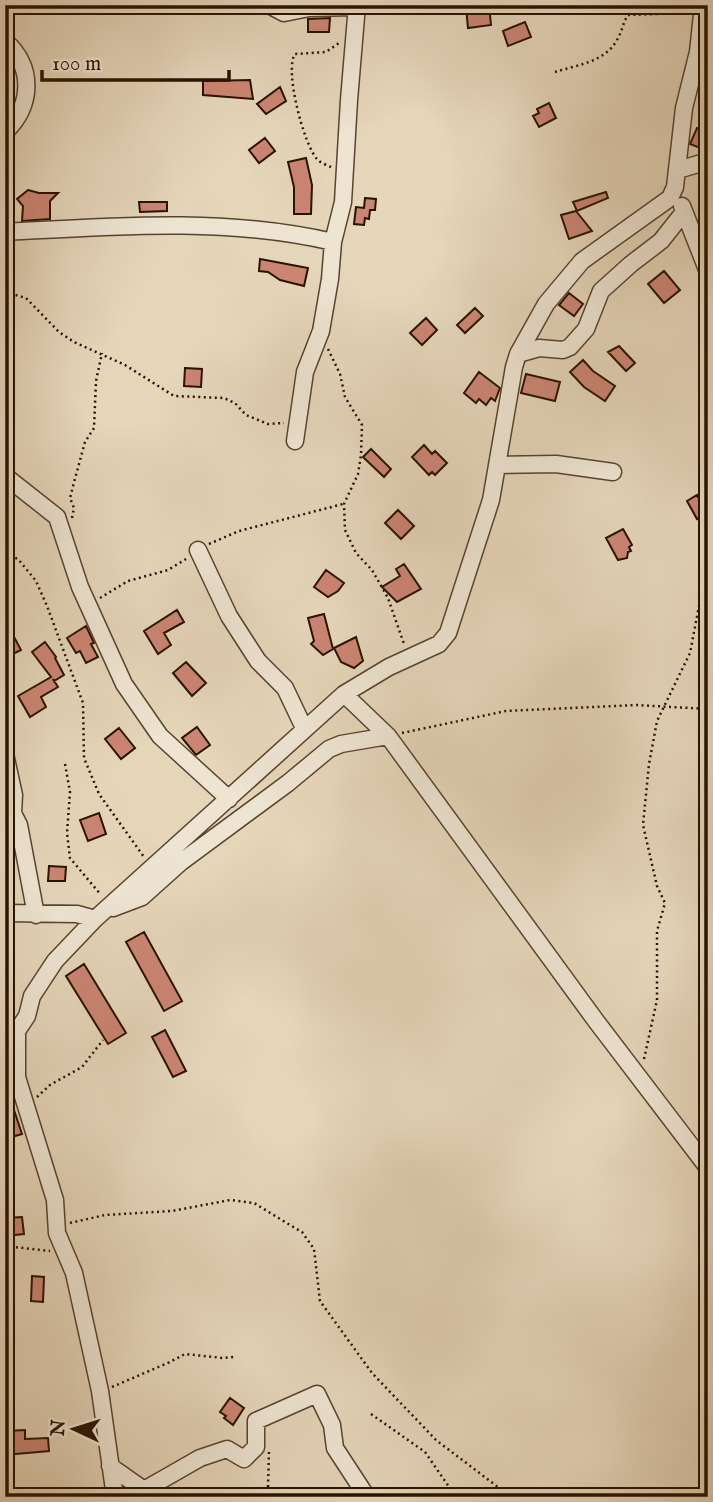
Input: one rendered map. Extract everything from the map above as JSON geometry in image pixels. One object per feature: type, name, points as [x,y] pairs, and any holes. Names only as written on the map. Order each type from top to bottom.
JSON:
[{"type":"street","points":[[269,5],[284,13],[309,8],[353,7],[356,10],[343,202],[333,242],[321,331],[305,372],[295,441]]},
{"type":"street","points":[[115,1497],[100,1391],[75,1273],[57,1233],[55,1200],[17,1077],[11,1031],[27,1016],[32,996],[55,961],[102,912],[229,799],[304,727],[344,694],[408,657],[439,644],[449,633],[491,500],[518,354],[545,304],[582,261],[670,198],[675,187],[684,108],[698,52],[703,5]]},
{"type":"street","points":[[5,41],[23,62],[27,78],[26,94],[20,113],[5,132]]},
{"type":"street","points":[[678,170],[708,161]]},
{"type":"street","points":[[670,198],[681,203],[708,272]]},
{"type":"street","points":[[518,354],[539,348],[563,350],[570,347],[586,329],[601,291],[661,241],[684,212]]},
{"type":"street","points":[[5,232],[208,226],[291,232],[333,242]]},
{"type":"street","points":[[497,465],[556,464],[613,472]]},
{"type":"street","points":[[5,476],[57,517],[89,606],[124,684],[160,736],[229,799]]},
{"type":"street","points":[[198,550],[229,616],[258,661],[285,688],[304,727]]},
{"type":"street","points":[[344,694],[388,736],[640,1080],[708,1168]]},
{"type":"street","points":[[5,913],[36,915],[102,912],[142,897],[181,862],[288,783],[329,749],[341,744],[388,736]]},
{"type":"street","points":[[5,754],[14,795],[9,807],[19,825],[36,915]]},
{"type":"street","points":[[110,1466],[144,1490],[200,1458],[228,1449],[244,1459],[256,1447],[256,1421],[317,1394],[332,1425],[335,1448],[367,1497]]},
{"type":"path","points":[[555,72],[598,59],[608,53],[620,36],[628,15],[657,15],[682,5]]},
{"type":"path","points":[[345,171],[318,160],[307,142],[290,68],[295,54],[326,52],[334,48],[356,10]]},
{"type":"path","points":[[5,292],[26,298],[74,342],[125,365],[174,396],[224,398],[235,403],[246,415],[268,424],[298,421]]},
{"type":"path","points":[[321,331],[340,374],[345,397],[362,425],[358,474],[344,504],[345,530],[356,553],[372,570],[388,598],[408,657]]},
{"type":"path","points":[[63,536],[74,514],[70,498],[85,442],[94,428],[96,381],[102,354]]},
{"type":"path","points":[[89,606],[128,580],[168,570],[215,540],[239,531],[344,504]]},
{"type":"path","points":[[5,554],[18,559],[36,581],[47,606],[83,703],[84,758],[99,794],[138,851],[154,867]]},
{"type":"path","points":[[640,1080],[657,1000],[657,931],[665,903],[657,886],[643,825],[653,739],[657,721],[690,653],[699,606],[708,585]]},
{"type":"path","points":[[388,736],[506,711],[611,706],[708,709]]},
{"type":"path","points":[[65,764],[70,792],[67,833],[70,858],[90,885],[102,912]]},
{"type":"path","points":[[27,1107],[50,1085],[82,1067],[103,1040]]},
{"type":"path","points":[[57,1233],[70,1223],[105,1215],[172,1211],[230,1200],[254,1203],[296,1228],[309,1240],[318,1266],[320,1301],[372,1373],[436,1440],[511,1497]]},
{"type":"path","points":[[5,1246],[67,1252]]},
{"type":"path","points":[[100,1391],[185,1354],[234,1357]]},
{"type":"path","points":[[371,1414],[425,1452],[456,1497]]},
{"type":"path","points":[[270,1444],[267,1479],[270,1496]]},
{"type":"building","points":[[489,5],[491,25],[468,28],[466,7]]},
{"type":"building","points":[[330,18],[329,32],[308,32],[308,19]]},
{"type":"building","points":[[525,22],[531,37],[508,46],[503,31]]},
{"type":"building","points":[[250,80],[253,99],[203,95],[203,81]]},
{"type":"building","points":[[280,87],[286,101],[266,114],[257,104]]},
{"type":"building","points":[[549,103],[556,118],[539,127],[533,116],[539,113],[537,109]]},
{"type":"building","points":[[697,128],[708,133],[708,151],[690,144]]},
{"type":"building","points":[[265,138],[275,151],[259,163],[249,150]]},
{"type":"building","points":[[306,158],[312,185],[311,214],[294,214],[294,187],[288,162]]},
{"type":"building","points":[[28,190],[58,193],[50,201],[50,219],[22,221],[23,206],[17,199]]},
{"type":"building","points":[[606,192],[608,198],[577,211],[573,202]]},
{"type":"building","points":[[365,198],[376,199],[375,210],[370,210],[369,219],[365,218],[364,225],[354,224],[356,207],[364,208]]},
{"type":"building","points":[[139,202],[167,202],[167,211],[140,212]]},
{"type":"building","points":[[576,211],[592,231],[569,239],[561,215]]},
{"type":"building","points":[[260,259],[308,268],[304,286],[259,271]]},
{"type":"building","points":[[664,271],[680,290],[664,303],[648,284]]},
{"type":"building","points":[[569,293],[583,304],[574,316],[559,305]]},
{"type":"building","points":[[475,308],[483,316],[465,333],[457,325]]},
{"type":"building","points":[[426,318],[437,330],[422,345],[410,333]]},
{"type":"building","points":[[619,346],[635,363],[626,371],[608,352]]},
{"type":"building","points":[[583,360],[593,371],[615,386],[605,401],[584,387],[570,372]]},
{"type":"building","points":[[185,368],[202,369],[201,387],[184,386]]},
{"type":"building","points":[[479,372],[500,388],[495,401],[491,398],[486,405],[479,399],[476,403],[464,393]]},
{"type":"building","points":[[526,374],[560,382],[555,401],[521,393]]},
{"type":"building","points":[[424,445],[432,454],[435,451],[447,463],[435,475],[432,472],[429,475],[412,457]]},
{"type":"building","points":[[371,449],[391,469],[384,477],[363,457]]},
{"type":"building","points":[[697,495],[707,513],[697,519],[687,501]]},
{"type":"building","points":[[398,510],[414,526],[401,539],[385,523]]},
{"type":"building","points":[[623,529],[632,545],[627,558],[618,560],[606,538]]},
{"type":"building","points":[[404,564],[421,589],[397,602],[382,587],[400,576],[396,569]]},
{"type":"building","points":[[326,570],[344,583],[328,597],[314,587]]},
{"type":"building","points":[[177,610],[184,622],[164,633],[171,645],[158,654],[144,631]]},
{"type":"building","points":[[324,614],[333,649],[323,655],[311,644],[314,641],[308,618]]},
{"type":"building","points":[[5,620],[21,650],[5,658]]},
{"type":"building","points":[[86,626],[98,657],[86,663],[80,651],[76,653],[67,638]]},
{"type":"building","points":[[356,637],[363,661],[354,668],[341,662],[334,648]]},
{"type":"building","points":[[45,642],[64,675],[54,681],[58,687],[41,697],[46,707],[30,717],[18,696],[51,677],[32,652]]},
{"type":"building","points":[[186,662],[206,683],[192,696],[173,673]]},
{"type":"building","points":[[197,727],[210,745],[196,755],[182,738]]},
{"type":"building","points":[[119,728],[135,748],[121,759],[105,739]]},
{"type":"building","points":[[99,813],[106,834],[88,841],[80,820]]},
{"type":"building","points":[[49,866],[66,867],[65,881],[48,881]]},
{"type":"building","points":[[144,932],[182,1001],[164,1011],[126,942]]},
{"type":"building","points":[[84,964],[126,1033],[108,1044],[66,976]]},
{"type":"building","points":[[165,1030],[186,1071],[173,1077],[152,1037]]},
{"type":"building","points":[[5,1089],[22,1134],[5,1139]]},
{"type":"building","points":[[22,1217],[24,1234],[5,1236],[5,1218]]},
{"type":"building","points":[[32,1276],[44,1277],[43,1302],[31,1301]]},
{"type":"building","points":[[230,1398],[244,1408],[233,1425],[220,1412]]},
{"type":"building","points":[[25,1430],[25,1439],[48,1438],[49,1451],[5,1455],[5,1431]]}]
